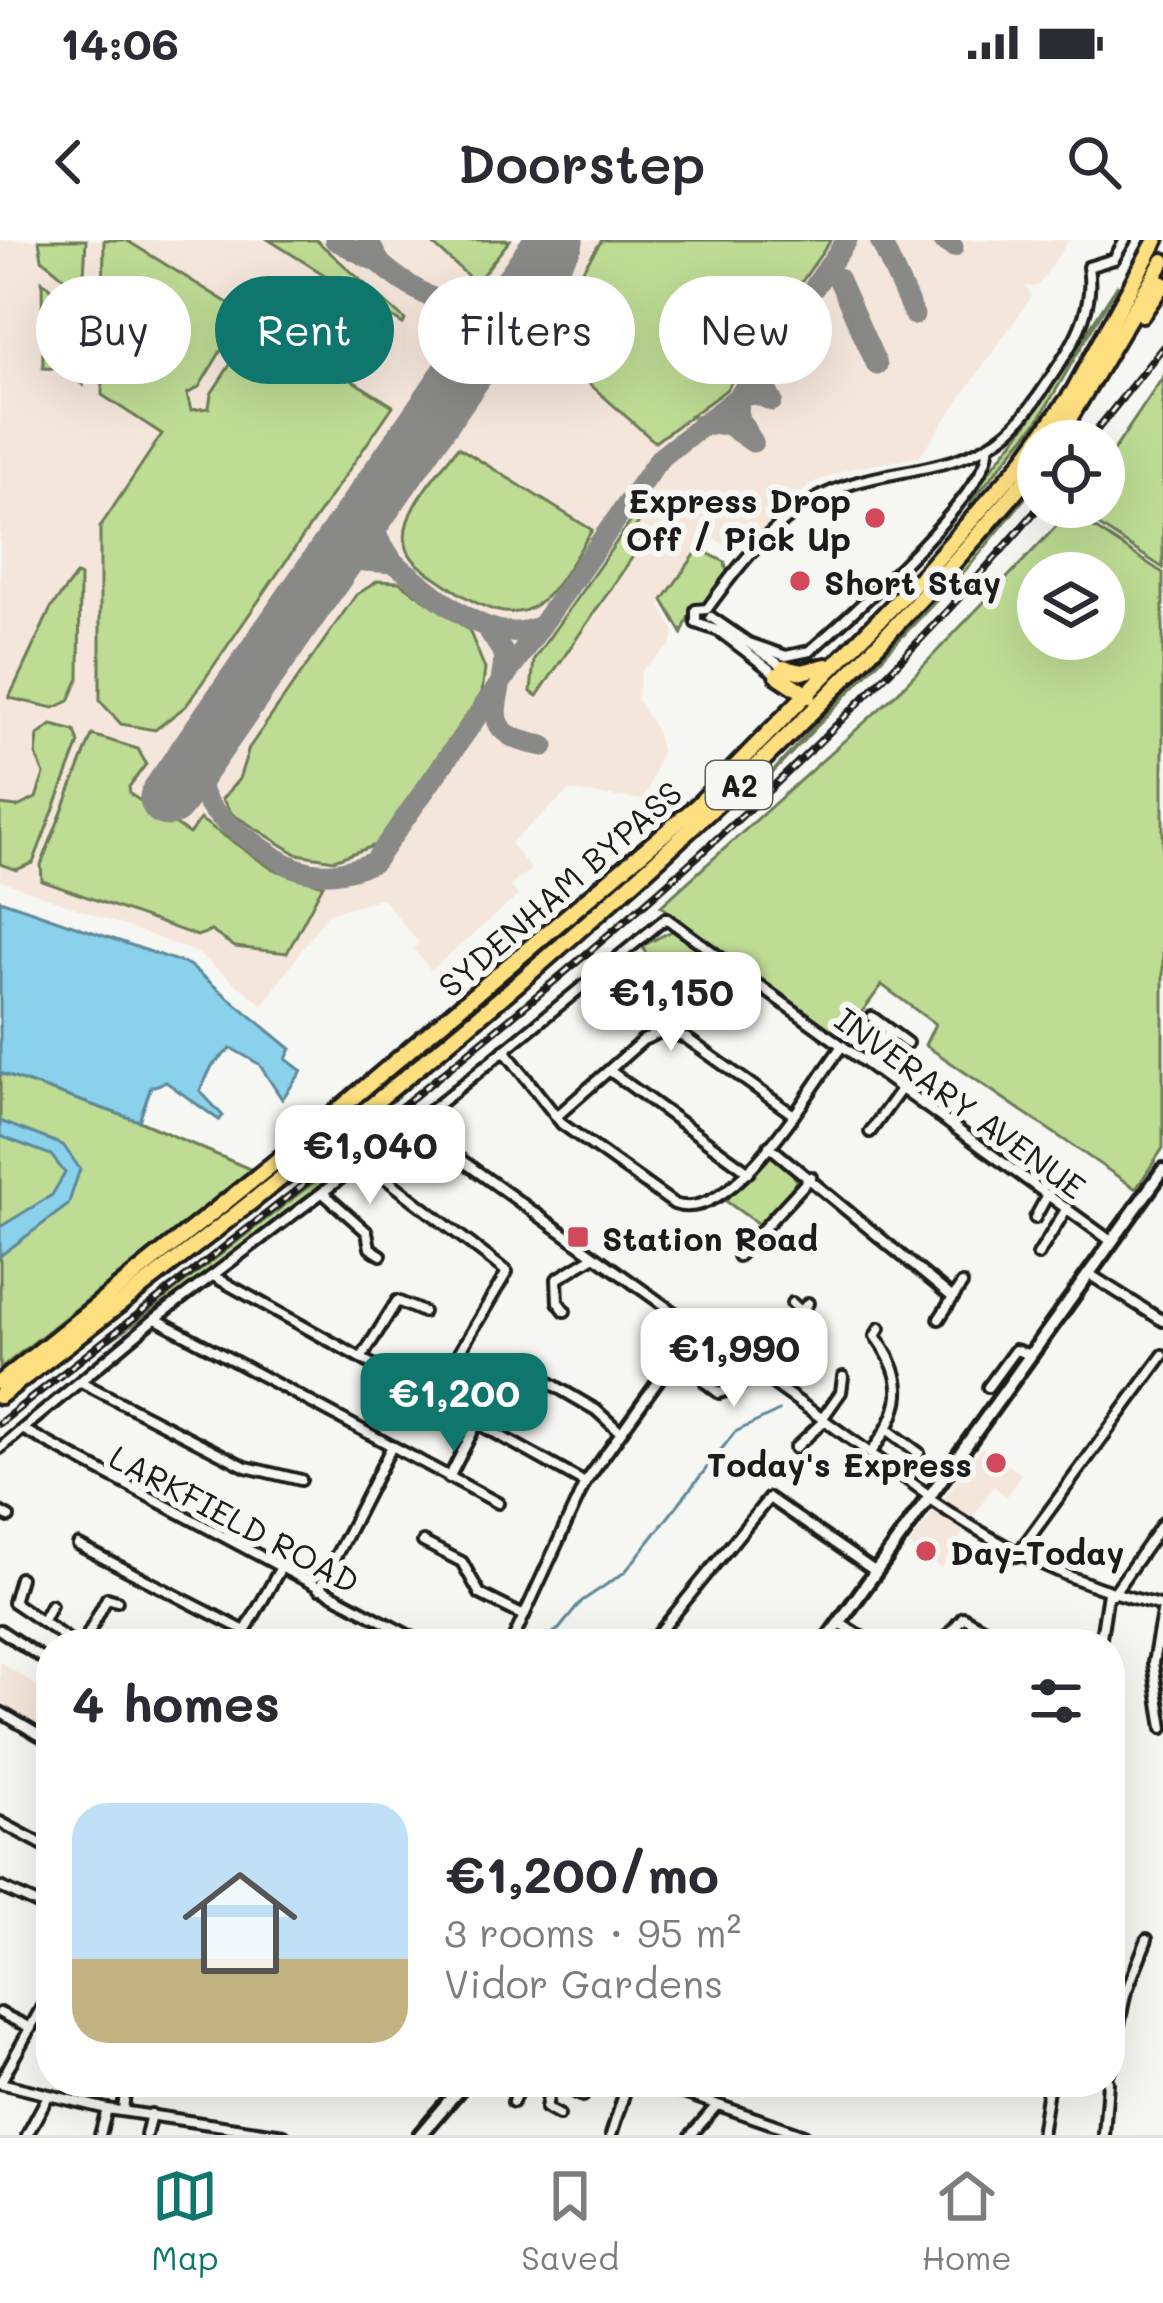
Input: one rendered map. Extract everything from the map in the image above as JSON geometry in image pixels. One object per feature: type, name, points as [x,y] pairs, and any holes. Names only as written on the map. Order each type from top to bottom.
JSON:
[{"type":"highway","name":"SYDENHAM BYPASS","points":[[0,1383],[590,902],[698,805],[923,575],[1020,465],[1072,394],[1156,240]]},
{"type":"highway","points":[[1069,420],[1163,262]]},
{"type":"highway","points":[[1123,333],[1163,284]]},
{"type":"highway","name":"SYDENHAM BYPASS","points":[[0,1396],[192,1250],[599,913],[707,816],[836,686],[1017,488]]},
{"type":"highway","points":[[782,676],[831,665]]},
{"type":"highway","points":[[782,676],[803,694],[817,695],[836,686]]},
{"type":"highway","points":[[776,723],[782,676]]},
{"type":"main road","points":[[835,1629],[1163,1169]]},
{"type":"main road","points":[[420,2135],[452,2097]]},
{"type":"street","points":[[708,617],[739,566],[783,520],[819,497],[873,476],[930,466],[988,446],[1024,414],[1080,331],[1088,298],[1088,267],[1114,259],[1125,240]]},
{"type":"street","points":[[743,641],[786,656],[810,651],[946,520],[984,472],[988,446]]},
{"type":"street","points":[[708,617],[782,676]]},
{"type":"street","points":[[708,617],[782,676]]},
{"type":"street","name":"INVERARY AVENUE","points":[[504,1051],[666,918],[1112,1241]]},
{"type":"street","points":[[872,1017],[907,1043]]},
{"type":"street","points":[[867,1064],[890,1031]]},
{"type":"street","points":[[556,1117],[650,1036],[672,1032],[791,1113]]},
{"type":"street","points":[[0,1448],[155,1319],[504,1051],[556,1117],[681,1207],[699,1208],[749,1172],[842,1046]]},
{"type":"street","points":[[610,1071],[749,1172]]},
{"type":"street","points":[[869,1132],[901,1089]]},
{"type":"street","points":[[411,1124],[1016,1556],[1110,1593],[1163,1607],[1153,1664],[1163,1728]]},
{"type":"street","points":[[770,1146],[953,1298]]},
{"type":"street","points":[[363,1161],[507,1272],[432,1399]]},
{"type":"street","points":[[738,1256],[811,1177]]},
{"type":"street","points":[[323,1193],[367,1232],[370,1248],[381,1255]]},
{"type":"street","points":[[1035,1218],[1048,1194]]},
{"type":"street","points":[[1039,1256],[1066,1208]]},
{"type":"street","points":[[892,1246],[898,1237]]},
{"type":"street","points":[[565,1311],[554,1304],[560,1275],[593,1257]]},
{"type":"street","points":[[1089,1274],[1163,1321]]},
{"type":"street","points":[[215,1277],[585,1483]]},
{"type":"street","points":[[939,1319],[962,1284]]},
{"type":"street","points":[[362,1357],[397,1301],[423,1312]]},
{"type":"street","points":[[706,1383],[719,1393],[739,1387],[805,1308],[792,1304]]},
{"type":"street","points":[[155,1319],[498,1503]]},
{"type":"street","points":[[870,1454],[897,1414],[893,1361],[875,1336],[880,1328]]},
{"type":"street","points":[[518,1629],[585,1483],[695,1329]]},
{"type":"street","points":[[988,1387],[1015,1350],[1031,1355]]},
{"type":"street","points":[[1016,1556],[1163,1355]]},
{"type":"street","points":[[538,1376],[620,1432]]},
{"type":"street","points":[[795,1448],[823,1420],[842,1391],[843,1376]]},
{"type":"street","points":[[81,1382],[246,1467],[301,1480]]},
{"type":"street","points":[[449,1478],[477,1423]]},
{"type":"street","points":[[888,1430],[919,1453]]},
{"type":"street","name":"LARKFIELD ROAD","points":[[26,1431],[390,1629]]},
{"type":"street","points":[[319,1589],[391,1448]]},
{"type":"street","points":[[662,1629],[769,1498],[876,1572]]},
{"type":"street","points":[[1103,1629],[1110,1593],[1163,1523]]},
{"type":"street","points":[[423,1542],[462,1562],[480,1594],[524,1616]]},
{"type":"street","points":[[78,1545],[241,1629]]},
{"type":"street","points":[[246,1629],[280,1569]]},
{"type":"street","points":[[20,1578],[13,1602],[54,1629]]},
{"type":"street","points":[[88,1629],[107,1598],[117,1601]]},
{"type":"street","points":[[42,1622],[51,1605]]},
{"type":"street","points":[[953,1629],[963,1617],[985,1629]]},
{"type":"street","points":[[840,1623],[849,1629]]},
{"type":"street","points":[[0,1630],[36,1654]]},
{"type":"street","points":[[0,1712],[36,1733]]},
{"type":"street","points":[[0,1822],[36,1841]]},
{"type":"street","points":[[1,1889],[36,1904]]},
{"type":"street","points":[[1125,1994],[1147,1939]]},
{"type":"street","points":[[0,2013],[31,2028]]},
{"type":"street","points":[[36,2018],[0,2083],[36,2093]]},
{"type":"street","points":[[27,2135],[47,2097]]},
{"type":"street","points":[[53,2097],[284,2135]]},
{"type":"street","points":[[123,2110],[124,2097]]},
{"type":"street","points":[[513,2102],[515,2097]]},
{"type":"street","points":[[547,2097],[546,2108],[559,2115]]},
{"type":"street","points":[[611,2135],[623,2097]]},
{"type":"street","points":[[694,2097],[778,2131],[804,2135]]},
{"type":"street","points":[[1040,2135],[1044,2097]]},
{"type":"street","points":[[1104,2135],[1107,2097]]},
{"type":"street","points":[[691,2135],[717,2105]]},
{"type":"street","points":[[100,2135],[107,2109]]},
{"type":"street","points":[[146,2135],[151,2114]]},
{"type":"street","points":[[195,2135],[198,2120]]},
{"type":"shaded area","points":[[0,240],[1069,240],[1038,286],[1026,287],[1032,296],[919,457],[852,468],[812,483],[736,553],[702,530],[699,549],[660,605],[674,631],[671,645],[641,671],[637,699],[656,730],[661,751],[645,800],[569,791],[510,843],[531,869],[510,886],[518,896],[431,970],[413,949],[419,943],[382,898],[328,913],[263,1005],[196,952],[0,880]]},
{"type":"shaded area","points":[[982,1447],[1021,1474],[1007,1496],[993,1486],[941,1568],[909,1545]]},
{"type":"shaded area","points":[[0,1662],[36,1685],[36,1725],[0,1704]]},
{"type":"green space","points":[[39,240],[86,240],[84,276],[62,276],[42,259]]},
{"type":"green space","points":[[104,240],[126,240],[184,276],[104,276]]},
{"type":"green space","points":[[269,240],[316,240],[356,276],[326,276]]},
{"type":"green space","points":[[428,240],[510,240],[482,276],[468,276]]},
{"type":"green space","points":[[602,240],[831,240],[806,276],[659,276],[659,384],[730,384],[655,442],[590,384],[635,384],[635,276],[578,276]]},
{"type":"green space","points":[[191,280],[215,295],[215,361],[199,387],[187,394],[191,410],[209,408],[218,384],[358,384],[393,406],[186,706],[155,730],[121,724],[100,701],[100,527],[162,434],[102,395],[102,384],[191,384]]},
{"type":"green space","points":[[1118,284],[1039,420],[1030,420]]},
{"type":"green space","points":[[1163,377],[1163,568],[1102,528],[1125,528],[1125,434]]},
{"type":"green space","points":[[1017,436],[1017,446],[970,503],[970,495]]},
{"type":"green space","points":[[458,447],[592,530],[561,578],[533,607],[497,611],[473,601],[421,567],[408,551],[405,531],[415,505]]},
{"type":"green space","points":[[646,500],[651,503],[635,528],[647,536],[537,696],[531,692],[534,659]]},
{"type":"green space","points":[[1017,505],[972,563],[745,802]]},
{"type":"green space","points":[[1055,528],[1094,528],[1163,573],[1163,1148],[1136,1189],[925,1045],[935,1024],[882,985],[841,1040],[661,906],[897,693],[1017,567],[1017,660],[1125,660],[1125,552],[1032,552]]},
{"type":"green space","points":[[699,549],[725,562],[727,573],[707,601],[692,608],[682,633],[663,600]]},
{"type":"green space","points":[[76,575],[80,576],[79,678],[69,701],[54,708],[9,698],[51,608]]},
{"type":"green space","points":[[378,581],[399,582],[469,630],[485,669],[482,693],[376,845],[334,860],[297,854],[232,814],[222,799],[239,779],[249,748],[356,595]]},
{"type":"green space","points":[[52,725],[75,731],[79,743],[33,863],[16,870],[0,864],[0,805],[17,807],[36,798],[44,774],[36,755],[38,735]]},
{"type":"green space","points":[[92,735],[138,749],[146,764],[129,787],[130,794],[189,834],[200,819],[272,869],[323,885],[287,953],[235,947],[211,931],[197,936],[42,881],[41,865]]},
{"type":"green space","points":[[672,931],[726,968],[685,1029],[666,1012],[671,999],[642,946]]},
{"type":"green space","points":[[0,1073],[139,1121],[252,1170],[0,1369]]},
{"type":"green space","points":[[395,1119],[399,1125],[246,1246],[109,1341]]},
{"type":"green space","points":[[771,1153],[790,1167],[796,1181],[784,1202],[758,1224],[723,1199]]},
{"type":"water","points":[[0,900],[189,965],[291,1049],[286,1059],[302,1071],[282,1099],[259,1064],[231,1048],[212,1066],[200,1091],[223,1116],[219,1120],[166,1082],[151,1087],[139,1121],[0,1073]]},
{"type":"water","points":[[0,1121],[63,1145],[80,1169],[68,1205],[0,1256],[0,1227],[52,1195],[65,1173],[51,1155],[0,1136]]},
{"type":"waterway","points":[[559,1629],[582,1601],[625,1572],[735,1432],[779,1411]]},
{"type":"taxiway","points":[[335,240],[381,264],[367,240]]},
{"type":"taxiway","points":[[204,746],[199,778],[208,803],[266,852],[318,873],[374,862],[659,459],[739,396],[847,240]]},
{"type":"taxiway","points":[[880,240],[914,315]]},
{"type":"taxiway","points":[[942,240],[953,247]]},
{"type":"taxiway","points":[[381,264],[418,290]]},
{"type":"taxiway","points":[[838,278],[877,365]]},
{"type":"taxiway","points":[[700,425],[727,424],[753,442],[738,418],[739,396],[757,394],[772,401],[764,384]]},
{"type":"taxiway","points":[[317,584],[349,560],[394,563],[375,533],[384,488]]},
{"type":"taxiway","points":[[394,563],[445,603],[483,625],[522,632],[542,625]]},
{"type":"taxiway","points":[[487,628],[504,654],[496,714],[499,724],[521,740],[544,746]]},
{"type":"runway","points":[[168,798],[555,240]]},
{"type":"railway","points":[[1105,420],[1163,347]]},
{"type":"railway","points":[[0,1423],[409,1100],[674,877],[801,760],[923,637],[1020,528]]},
{"type":"place","name":"Express Drop Off / Pick Up","points":[[875,518]]},
{"type":"place","name":"Short Stay","points":[[800,581]]},
{"type":"place","name":"Station Road","points":[[578,1237]]},
{"type":"place","name":"Today's Express","points":[[996,1463]]},
{"type":"place","name":"Day-Today","points":[[926,1551]]}]
